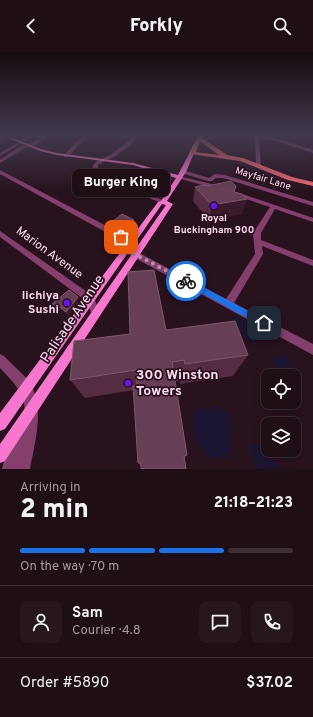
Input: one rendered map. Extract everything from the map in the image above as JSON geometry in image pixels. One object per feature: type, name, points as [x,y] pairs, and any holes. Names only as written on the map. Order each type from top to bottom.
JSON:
[{"type":"main road","points":[[196,153],[227,157],[258,165],[286,177],[313,184]]},
{"type":"main road","points":[[222,153],[227,157]]},
{"type":"street","points":[[0,162],[13,153]]},
{"type":"street","points":[[61,153],[144,166],[182,174]]},
{"type":"street","points":[[64,153],[146,162],[182,174],[202,184],[209,182],[224,190]]},
{"type":"street","points":[[114,153],[102,160],[95,167],[95,170],[99,175],[164,202]]},
{"type":"street","name":"Palisade Avenue","points":[[0,456],[96,314],[131,252],[132,243],[160,203],[164,202],[182,174],[192,153]]},
{"type":"street","points":[[258,153],[258,165]]},
{"type":"street","points":[[0,172],[132,243]]},
{"type":"street","name":"Mayfair Lane","points":[[209,182],[215,176],[221,175],[313,204]]},
{"type":"street","points":[[231,193],[313,220]]},
{"type":"street","name":"Palisade Avenue","points":[[0,424],[90,300],[170,204],[164,202]]},
{"type":"street","points":[[228,304],[259,254],[256,233],[273,207]]},
{"type":"street","name":"Marion Avenue","points":[[0,233],[90,300]]},
{"type":"street","points":[[257,241],[313,263]]},
{"type":"street","points":[[131,252],[313,350]]},
{"type":"street","points":[[90,300],[96,314]]},
{"type":"street","points":[[0,360],[26,388],[32,410],[28,446],[23,469]]},
{"type":"street","points":[[9,469],[13,452],[32,410]]},
{"type":"shaded area","points":[[235,315],[262,330],[255,344],[227,328]]},
{"type":"shaded area","points":[[286,356],[292,369],[276,369],[271,358]]},
{"type":"shaded area","points":[[301,387],[304,393],[301,394]]},
{"type":"shaded area","points":[[215,407],[223,410],[229,415],[232,436],[228,456],[213,459],[199,444],[195,437],[192,423],[197,410]]},
{"type":"shaded area","points":[[261,444],[261,457],[273,457],[277,469],[257,469],[250,446]]},
{"type":"building","points":[[231,181],[236,186],[234,192],[242,194],[247,199],[212,205],[195,187],[203,185],[207,186]]},
{"type":"building","points":[[122,214],[134,220],[124,227],[113,221]]},
{"type":"building","points":[[154,270],[166,330],[235,321],[248,355],[185,364],[184,360],[172,362],[187,455],[184,456],[186,469],[141,469],[141,463],[138,463],[133,386],[137,385],[136,370],[70,380],[74,341],[130,334],[128,272]]},
{"type":"building","name":"Iichiya Sushi","points":[[69,290],[78,297],[66,312],[60,307],[58,308],[52,304]]},
{"type":"way so far","points":[[121,237],[132,243],[127,250],[186,281]]},
{"type":"place","name":"Royal Buckingham 900","points":[[214,206]]},
{"type":"place","name":"Burger King","points":[[121,237]]},
{"type":"place","name":"Iichiya Sushi","points":[[67,303]]},
{"type":"place","name":"300 Winston Towers","points":[[128,383]]},
{"type":"route","points":[[186,281],[264,323]]}]
